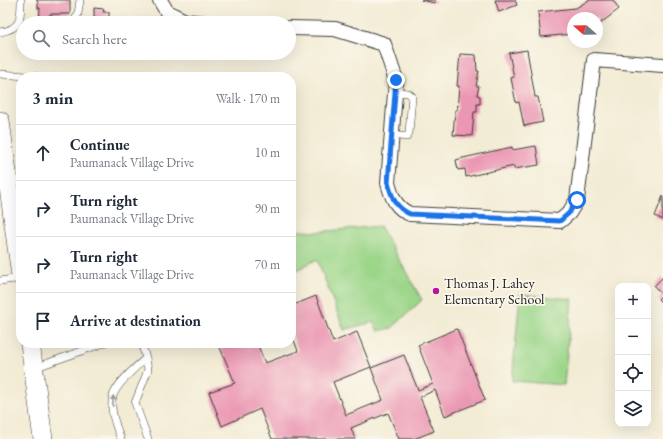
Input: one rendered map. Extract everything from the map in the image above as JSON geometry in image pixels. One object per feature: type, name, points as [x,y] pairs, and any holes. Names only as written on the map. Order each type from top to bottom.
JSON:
[{"type":"main road","points":[[0,121],[1,142],[15,182],[8,204],[16,249]]},
{"type":"main road","points":[[31,348],[43,439]]},
{"type":"street","points":[[160,0],[167,12],[175,16]]},
{"type":"street","points":[[296,28],[335,29],[384,44],[396,80],[388,183],[391,197],[400,209],[410,214],[560,221],[569,213],[577,200],[594,60],[663,65]]},
{"type":"lane","points":[[21,0],[21,16]]},
{"type":"lane","points":[[77,16],[80,0]]},
{"type":"lane","points":[[0,32],[16,26]]},
{"type":"lane","points":[[0,74],[16,75]]},
{"type":"lane","points":[[0,281],[16,278]]},
{"type":"lane","points":[[34,368],[90,348]]},
{"type":"lane","points":[[143,348],[148,370],[134,403],[148,439]]},
{"type":"lane","points":[[121,439],[115,424],[113,396],[126,377],[146,358]]},
{"type":"green space","points":[[380,226],[422,300],[392,328],[378,331],[373,322],[344,330],[317,259],[296,270],[296,230],[316,232]]},
{"type":"green space","points":[[520,294],[572,299],[564,385],[512,381]]},
{"type":"building","points":[[36,0],[70,0],[70,14],[50,14],[50,16],[39,16],[40,8],[38,8],[38,2]]},
{"type":"building","points":[[421,0],[435,0],[435,3]]},
{"type":"building","points":[[495,0],[515,0],[517,5],[499,12]]},
{"type":"building","points":[[589,0],[613,0],[619,9],[603,21],[603,12],[567,12],[567,35],[541,37],[538,12],[576,8]]},
{"type":"building","points":[[94,8],[104,9],[103,12],[109,12],[109,16],[94,16]]},
{"type":"building","points":[[527,50],[535,97],[538,97],[543,122],[524,126],[519,102],[516,103],[511,78],[514,77],[509,53]]},
{"type":"building","points":[[460,54],[476,55],[477,71],[479,71],[476,86],[479,86],[477,95],[480,96],[480,104],[477,104],[477,112],[474,112],[472,136],[453,135],[455,110],[457,110],[459,86],[457,86]]},
{"type":"building","points":[[536,146],[539,165],[514,169],[514,166],[466,177],[465,169],[458,170],[456,160],[512,147],[512,150]]},
{"type":"building","points":[[663,196],[663,220],[655,216]]},
{"type":"building","points":[[663,277],[663,304],[658,299],[662,295],[654,286]]},
{"type":"building","points":[[316,296],[333,342],[357,332],[371,367],[333,382],[346,415],[383,400],[371,368],[404,355],[418,390],[433,384],[418,345],[457,329],[485,400],[445,416],[435,390],[420,397],[434,431],[414,439],[399,439],[388,413],[351,428],[355,439],[272,439],[260,409],[222,426],[209,392],[235,383],[220,348],[259,348],[265,363],[298,351],[296,346],[296,304]]},
{"type":"place","name":"Thomas J. Lahey Elementary School","points":[[436,291]]},
{"type":"route","points":[[396,80],[388,183],[391,197],[400,209],[410,214],[560,221],[569,213],[577,200]]}]
